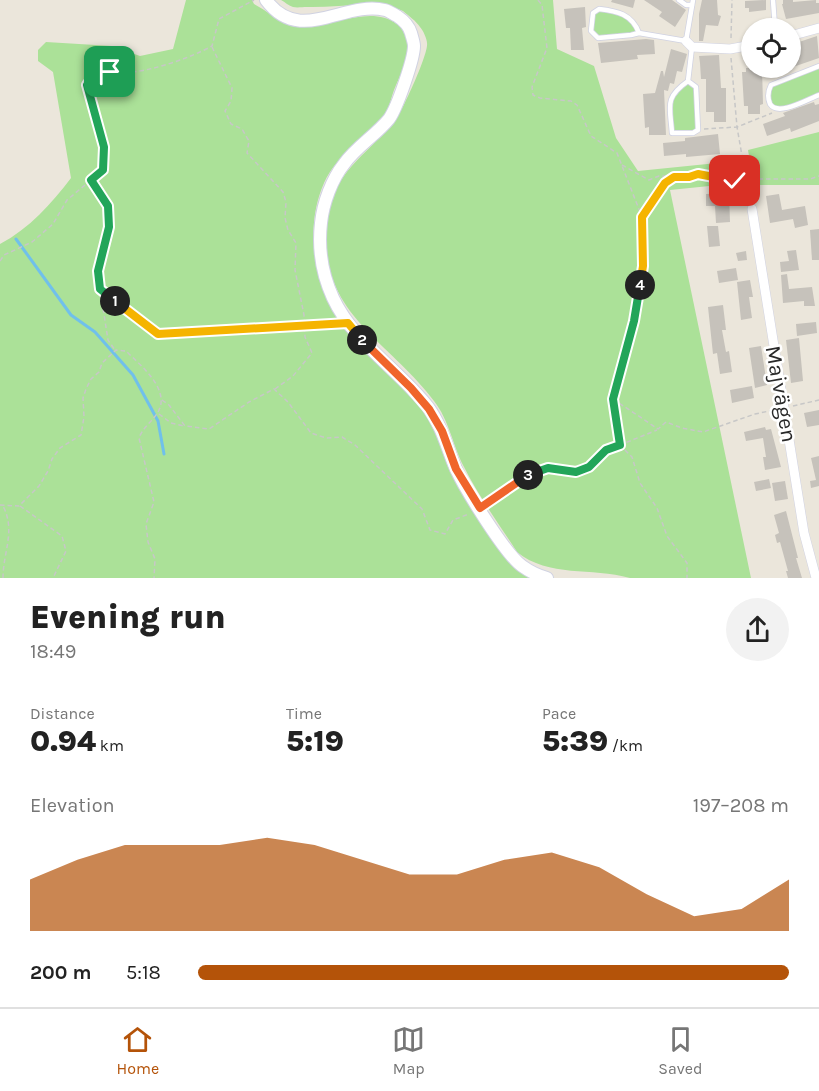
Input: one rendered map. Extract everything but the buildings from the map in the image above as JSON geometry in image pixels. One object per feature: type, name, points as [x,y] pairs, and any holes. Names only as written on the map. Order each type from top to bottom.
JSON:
[{"type":"street","points":[[266,0],[287,18],[310,21],[364,9],[384,10],[400,18],[411,30],[414,46],[409,70],[390,118],[343,164],[330,188],[321,221],[320,249],[324,276],[334,300],[348,323],[365,344],[411,388],[429,409],[442,431],[456,469],[504,546],[521,566],[547,578]]},
{"type":"street","points":[[801,33],[819,28]]},
{"type":"street","points":[[689,44],[730,49],[741,47]]},
{"type":"street","name":"Majvägen","points":[[752,208],[804,533],[816,578]]},
{"type":"lane","points":[[679,0],[686,5],[693,3],[688,81]]},
{"type":"lane","points":[[773,0],[774,18]]},
{"type":"lane","points":[[639,33],[636,23],[614,10],[599,9],[593,13],[591,31],[598,38],[639,33],[689,44]]},
{"type":"lane","points":[[819,66],[771,85],[768,91],[769,102],[773,108],[781,110],[819,95]]},
{"type":"lane","points":[[688,81],[696,87],[698,130],[693,133],[672,133],[669,102],[675,90],[688,81]]},
{"type":"path","points":[[156,415],[171,423],[209,429],[293,376],[312,353],[305,337],[304,315],[295,270],[296,243],[288,230],[283,192],[247,153],[249,141],[242,129],[231,124],[225,111],[231,101],[232,88],[212,46],[219,19],[254,0]]},
{"type":"path","points":[[538,0],[542,5],[547,48],[532,87],[533,95],[540,98],[572,101],[578,105],[591,136],[617,153],[642,217],[643,266],[634,321],[613,399],[620,445],[632,457],[640,483],[657,508],[667,536],[687,563],[687,578]]},
{"type":"path","points":[[732,0],[730,49],[736,127],[752,208]]},
{"type":"path","points":[[0,261],[4,255],[32,242],[53,224],[67,200],[103,170],[104,147],[87,85],[94,75],[133,72],[193,56],[212,46]]},
{"type":"path","points":[[698,130],[736,127],[781,110]]},
{"type":"path","points":[[620,164],[649,180],[659,176],[689,177],[698,174],[735,181],[810,179],[819,176]]},
{"type":"path","points":[[642,217],[665,183],[674,177]]},
{"type":"path","points":[[91,180],[108,206],[109,227],[98,271],[108,340],[116,350],[126,351],[146,371],[161,392],[162,400],[156,415],[142,429],[138,438],[154,502],[146,524],[148,542],[154,559],[154,578]]},
{"type":"path","points":[[100,289],[158,334],[348,323]]},
{"type":"path","points":[[19,506],[39,486],[60,448],[81,435],[84,417],[83,398],[86,388],[99,372],[102,363],[116,350]]},
{"type":"path","points":[[274,389],[288,402],[311,433],[326,438],[342,437],[355,445],[422,509],[430,530],[445,534],[453,520],[480,508],[529,474],[548,468],[576,472],[589,467],[606,450],[658,429],[666,422],[703,432],[755,414],[819,400]]},
{"type":"path","points":[[613,399],[658,429]]},
{"type":"path","points":[[162,400],[169,405],[185,426]]},
{"type":"path","points":[[3,578],[10,525],[1,504],[19,506],[62,536],[66,551],[53,578]]},
{"type":"green space","points":[[186,0],[252,0],[254,4],[281,20],[304,26],[373,16],[385,18],[397,24],[404,31],[407,38],[407,56],[386,113],[336,164],[319,196],[314,223],[316,264],[324,290],[422,406],[440,437],[450,468],[534,578],[0,578],[0,244],[21,231],[39,215],[71,178],[53,72],[38,61],[38,50],[46,42],[112,46],[140,56],[173,49]]},
{"type":"green space","points":[[281,0],[553,0],[557,49],[594,66],[616,138],[638,171],[737,161],[739,183],[670,190],[751,578],[630,578],[557,569],[529,560],[517,552],[470,478],[439,408],[416,380],[360,323],[344,302],[333,279],[327,253],[327,221],[336,189],[352,166],[398,117],[424,58],[427,43],[425,35],[403,11],[392,8],[369,5],[296,7]]},
{"type":"green space","points":[[599,9],[627,16],[639,33],[598,38],[591,31],[593,13]]},
{"type":"green space","points":[[819,66],[819,95],[781,110],[769,102],[771,85],[789,78],[801,78],[801,73]]},
{"type":"green space","points":[[688,81],[696,87],[698,130],[693,133],[672,133],[669,102]]},
{"type":"green space","points":[[819,132],[819,185],[754,185],[748,150]]},
{"type":"waterway","points":[[16,239],[71,315],[95,332],[133,375],[158,421],[164,454]]},
{"type":"route","points":[[110,72],[94,75],[87,85],[104,147],[103,170],[91,180],[108,206],[109,227],[98,271],[100,289],[158,334],[348,323],[365,344],[411,388],[429,409],[442,431],[456,469],[480,508],[529,474],[548,468],[576,472],[589,467],[606,450],[620,445],[613,399],[634,321],[643,266],[642,217],[665,183],[674,177],[689,177],[698,174],[735,181]]}]
